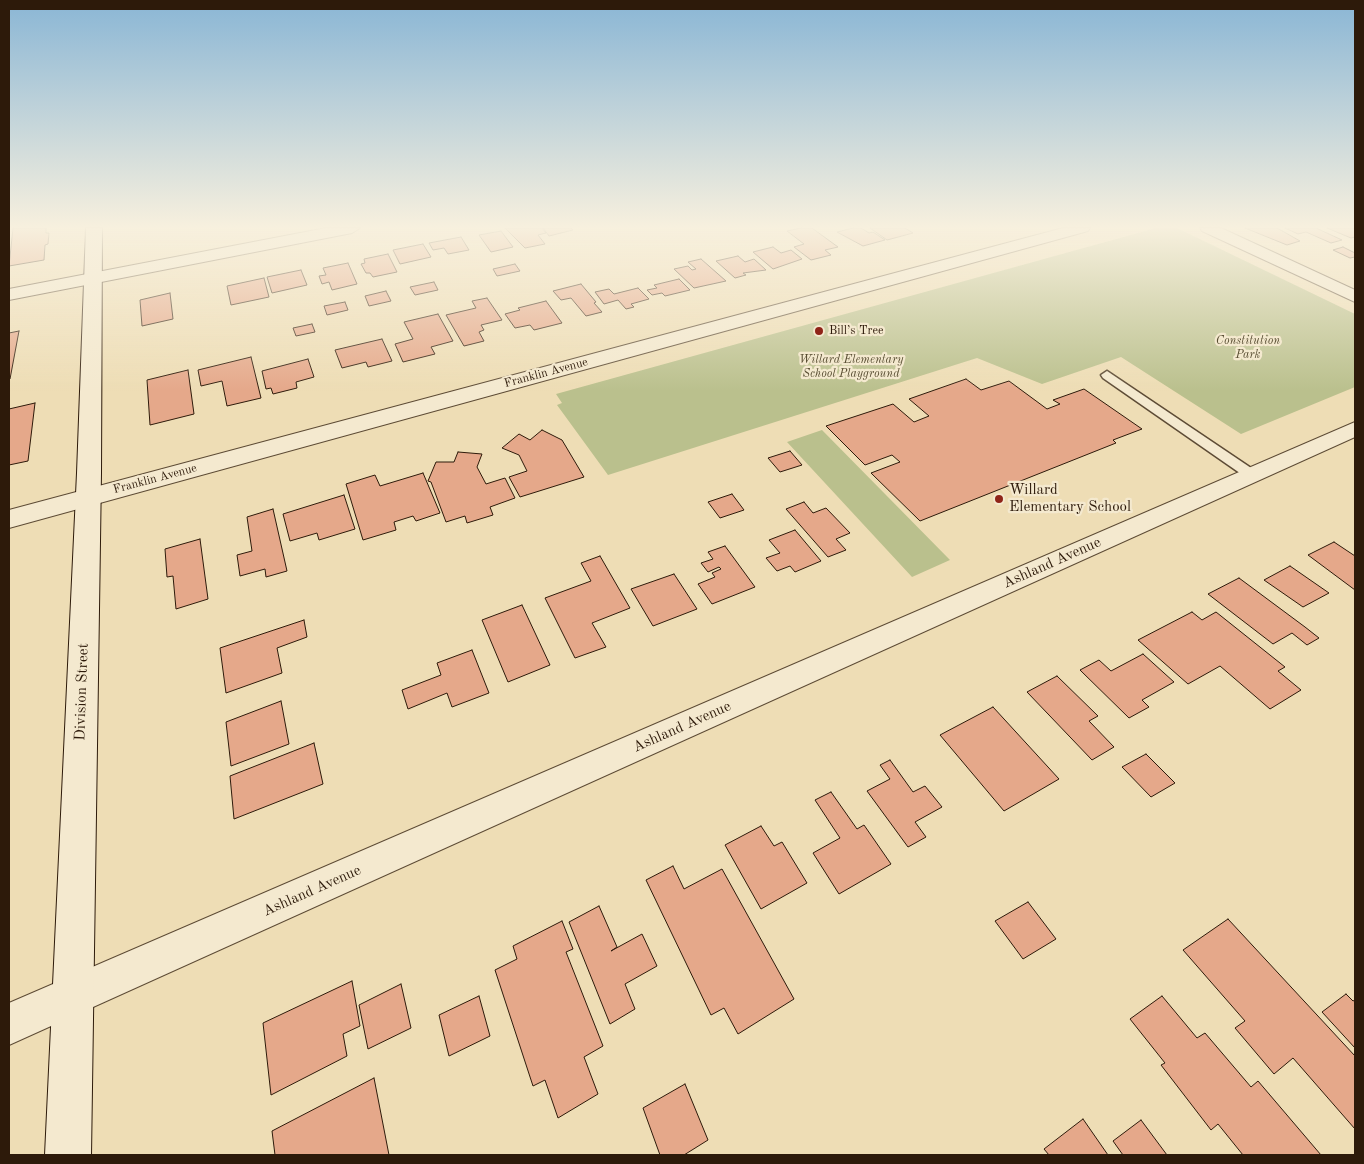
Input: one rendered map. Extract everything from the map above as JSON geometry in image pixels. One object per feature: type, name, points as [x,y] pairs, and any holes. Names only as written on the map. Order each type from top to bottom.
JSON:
[{"type":"street","points":[[9,295],[76,282]]},
{"type":"street","name":"Division Street","points":[[68,1155],[71,997],[88,497],[93,282]]},
{"type":"street","name":"Franklin Avenue","points":[[9,519],[881,282]]},
{"type":"street","points":[[1324,282],[1355,297]]},
{"type":"street","name":"Ashland Avenue","points":[[9,1024],[1355,429]]},
{"type":"lane","points":[[1106,375],[1252,475]]},
{"type":"green space","name":"Constitution Park","points":[[960,282],[1289,282],[1355,314],[1355,387],[1241,434],[1121,357],[1042,384],[977,358],[608,475],[557,405],[562,403],[556,394]]},
{"type":"green space","points":[[822,430],[950,560],[912,577],[787,442]]},
{"type":"building","points":[[244,282],[265,282],[269,297],[231,305],[227,286]]},
{"type":"building","points":[[269,282],[306,282],[307,285],[272,293]]},
{"type":"building","points":[[329,282],[356,282],[357,284],[332,290]]},
{"type":"building","points":[[434,282],[438,290],[415,295],[410,287]]},
{"type":"building","points":[[665,282],[682,282],[690,290],[665,296],[662,293],[652,295],[647,290],[657,288],[654,285]]},
{"type":"building","points":[[688,282],[720,282],[694,288]]},
{"type":"building","points":[[581,284],[602,312],[586,316],[571,298],[561,300],[553,291]]},
{"type":"building","points":[[638,288],[649,299],[631,304],[634,307],[626,309],[618,300],[604,304],[595,292],[609,289],[614,294]]},
{"type":"building","points":[[386,291],[391,301],[369,306],[365,296]]},
{"type":"building","points":[[170,293],[173,319],[142,326],[140,300]]},
{"type":"building","points":[[487,298],[502,320],[481,325],[484,330],[479,332],[484,341],[464,346],[446,315],[476,308],[472,301]]},
{"type":"building","points":[[546,301],[562,323],[534,330],[530,325],[515,328],[505,314],[520,310],[518,308]]},
{"type":"building","points":[[345,302],[348,310],[327,315],[324,306]]},
{"type":"building","points":[[438,314],[453,341],[431,347],[435,354],[403,362],[395,344],[413,339],[404,322]]},
{"type":"building","points":[[312,324],[315,332],[296,336],[293,328]]},
{"type":"building","points":[[19,331],[10,379],[9,379],[9,333]]},
{"type":"building","points":[[382,339],[392,361],[368,367],[366,362],[342,368],[335,350]]},
{"type":"building","points":[[251,357],[261,398],[227,406],[222,381],[201,386],[198,370]]},
{"type":"building","points":[[308,359],[314,377],[296,382],[297,388],[273,394],[271,388],[266,389],[262,371]]},
{"type":"building","points":[[188,370],[194,414],[150,425],[147,380]]},
{"type":"building","name":"Willard Elementary School","points":[[966,379],[981,390],[1009,381],[1047,409],[1060,404],[1053,400],[1084,389],[1142,429],[1113,440],[1116,443],[920,521],[871,473],[900,462],[892,455],[865,465],[826,426],[893,404],[914,422],[929,416],[909,399]]},
{"type":"building","points":[[35,403],[28,461],[9,465],[9,409]]},
{"type":"building","points":[[542,430],[562,440],[584,477],[520,497],[509,477],[527,471],[519,455],[502,448],[519,434],[530,440]]},
{"type":"building","points":[[790,451],[802,465],[780,472],[768,458]]},
{"type":"building","points":[[458,452],[482,454],[477,467],[486,484],[505,478],[515,498],[490,507],[493,515],[467,523],[465,516],[446,522],[431,482],[428,481],[436,462],[454,462]]},
{"type":"building","points":[[423,473],[440,513],[416,521],[413,516],[394,522],[396,530],[363,540],[346,484],[375,475],[380,486]]},
{"type":"building","points":[[732,494],[744,510],[720,518],[708,502]]},
{"type":"building","points":[[344,495],[355,529],[319,540],[317,533],[290,541],[283,514]]},
{"type":"building","points":[[804,502],[813,513],[826,508],[850,533],[836,539],[846,550],[828,557],[786,509]]},
{"type":"building","points":[[273,509],[287,571],[266,577],[265,569],[240,576],[237,555],[252,551],[247,517]]},
{"type":"building","points":[[795,530],[821,561],[795,572],[790,566],[777,571],[766,558],[780,553],[769,540]]},
{"type":"building","points":[[200,539],[208,599],[176,609],[173,576],[167,577],[165,549]]},
{"type":"building","points":[[1334,542],[1355,556],[1355,590],[1308,555]]},
{"type":"building","points":[[725,546],[755,587],[712,604],[698,584],[715,577],[712,573],[721,569],[719,567],[708,572],[701,563],[713,559],[708,552]]},
{"type":"building","points":[[600,556],[630,608],[592,623],[606,647],[575,658],[545,598],[591,581],[581,563]]},
{"type":"building","points":[[1290,566],[1329,593],[1303,607],[1264,580]]},
{"type":"building","points":[[674,574],[697,609],[653,626],[631,589]]},
{"type":"building","points":[[1239,578],[1319,638],[1307,645],[1292,633],[1273,644],[1208,594]]},
{"type":"building","points":[[522,605],[550,665],[508,682],[482,620]]},
{"type":"building","points":[[1192,612],[1202,620],[1216,612],[1285,667],[1278,671],[1301,690],[1270,709],[1220,666],[1188,684],[1138,640]]},
{"type":"building","points":[[304,620],[307,637],[277,648],[282,673],[226,693],[220,648]]},
{"type":"building","points":[[472,650],[489,693],[452,707],[447,693],[408,709],[402,690],[441,675],[437,663]]},
{"type":"building","points":[[1143,654],[1174,682],[1142,700],[1149,707],[1129,718],[1080,670],[1099,660],[1111,671]]},
{"type":"building","points":[[1057,676],[1098,716],[1089,721],[1114,747],[1092,760],[1027,692]]},
{"type":"building","points":[[281,701],[289,744],[231,766],[226,722]]},
{"type":"building","points":[[993,707],[1059,779],[1004,811],[940,735]]},
{"type":"building","points":[[314,743],[323,784],[234,819],[230,776]]},
{"type":"building","points":[[1146,754],[1175,783],[1151,797],[1122,767]]},
{"type":"building","points":[[890,760],[913,792],[925,786],[942,807],[915,822],[926,837],[908,847],[867,791],[890,779],[880,765]]},
{"type":"building","points":[[831,792],[857,829],[864,825],[891,864],[839,894],[813,853],[840,838],[815,800]]},
{"type":"building","points":[[761,826],[774,846],[782,842],[807,883],[761,909],[725,845]]},
{"type":"building","points":[[673,866],[684,889],[722,869],[794,999],[738,1034],[724,1008],[711,1015],[646,880]]},
{"type":"building","points":[[1028,902],[1056,939],[1023,959],[995,921]]},
{"type":"building","points":[[599,906],[617,947],[611,951],[642,934],[657,966],[625,984],[635,1009],[610,1024],[569,922]]},
{"type":"building","points":[[1228,919],[1355,1056],[1355,1129],[1293,1058],[1274,1074],[1235,1028],[1245,1021],[1183,950]]},
{"type":"building","points":[[562,921],[573,949],[566,952],[603,1046],[584,1057],[598,1094],[558,1118],[545,1080],[533,1086],[495,970],[517,959],[513,946]]},
{"type":"building","points":[[352,981],[360,1026],[343,1034],[347,1056],[271,1095],[263,1023]]},
{"type":"building","points":[[401,984],[411,1028],[368,1049],[359,1005]]},
{"type":"building","points":[[1346,994],[1353,1001],[1355,1000],[1355,1048],[1322,1012]]},
{"type":"building","points":[[479,996],[490,1036],[449,1056],[439,1015]]},
{"type":"building","points":[[1162,996],[1197,1038],[1205,1033],[1251,1087],[1258,1081],[1321,1155],[1243,1155],[1218,1124],[1211,1130],[1161,1065],[1165,1063],[1130,1019]]},
{"type":"building","points":[[374,1078],[389,1155],[275,1155],[272,1131]]},
{"type":"building","points":[[685,1084],[708,1140],[684,1155],[660,1155],[643,1108]]},
{"type":"building","points":[[1083,1119],[1108,1155],[1049,1155],[1044,1149]]},
{"type":"building","points":[[1141,1120],[1167,1155],[1123,1155],[1113,1141]]},
{"type":"place","name":"Bill’s Tree","points":[[819,331]]},
{"type":"place","name":"Willard Elementary School","points":[[999,499]]},
{"type":"park label","name":"Willard Elementary School Playground","points":[[851,367]]}]
